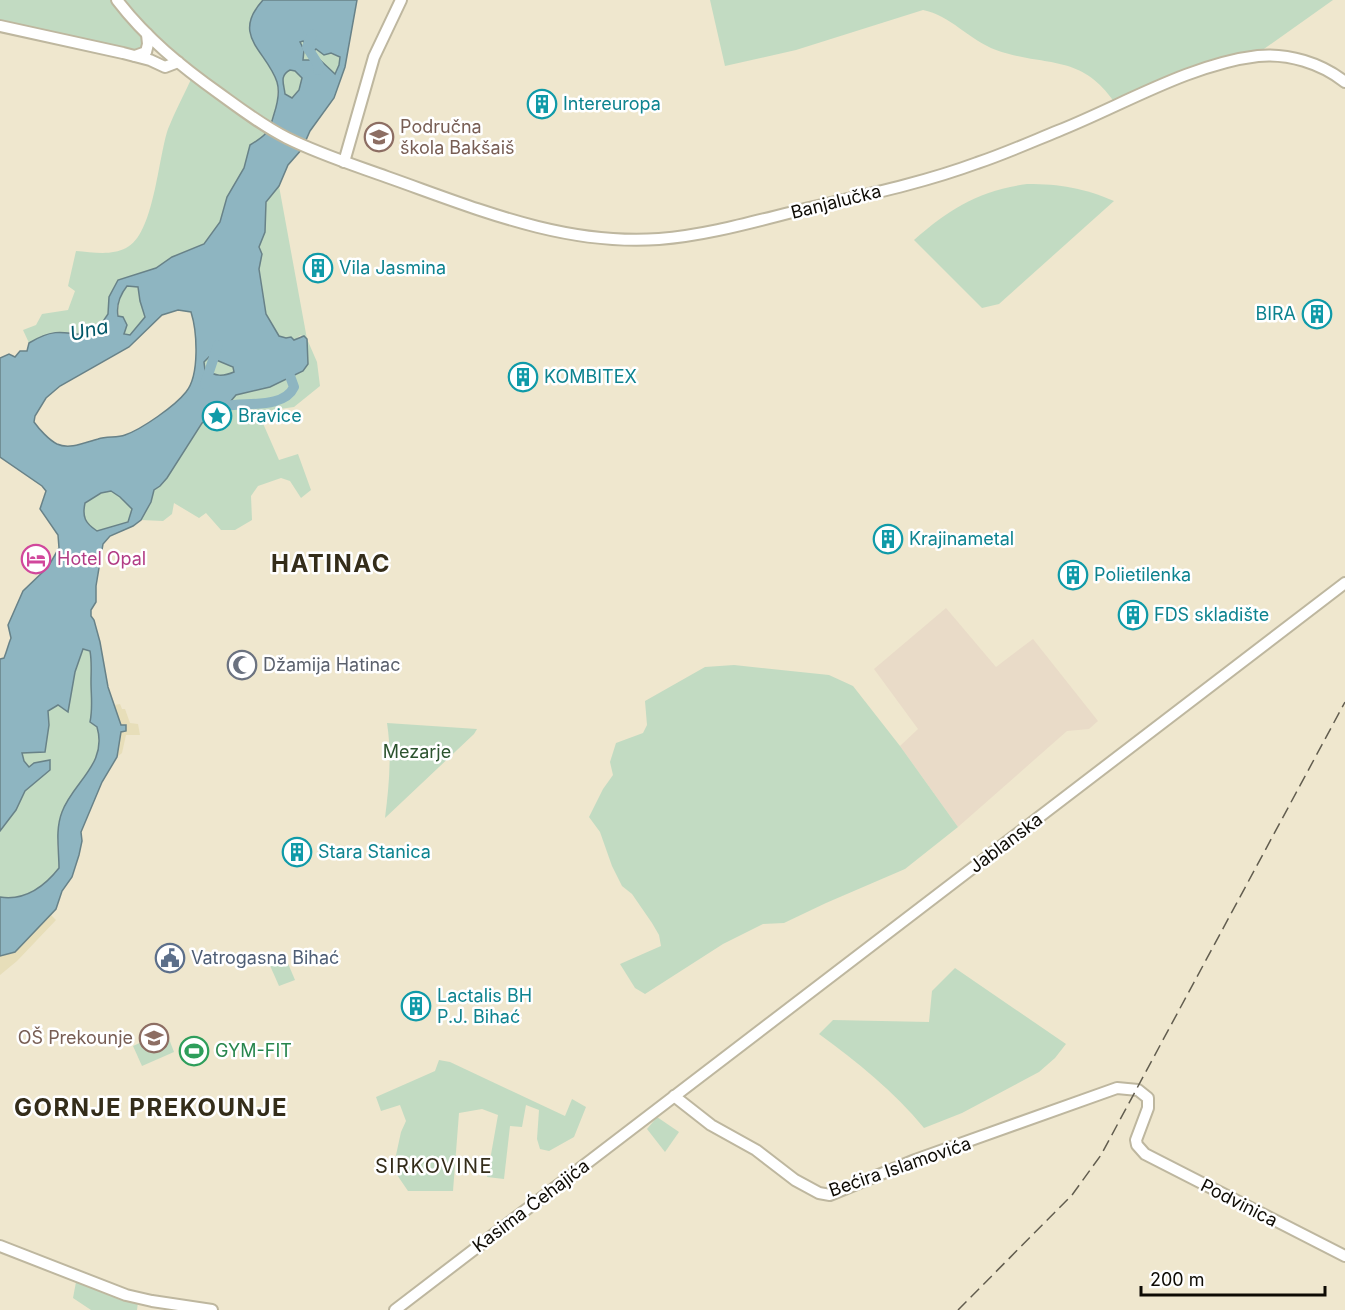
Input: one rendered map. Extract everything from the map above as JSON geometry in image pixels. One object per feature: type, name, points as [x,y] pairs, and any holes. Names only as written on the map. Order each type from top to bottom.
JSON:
[{"type":"main road","name":"Banjalučka","points":[[117,0],[147,34],[174,59],[251,117],[286,138],[344,162],[484,212],[544,229],[610,239],[662,238],[739,226],[897,187],[975,164],[1066,128],[1157,88],[1236,59],[1278,55],[1289,57],[1314,63],[1345,82]]},
{"type":"main road","points":[[344,162],[374,57],[400,0]]},
{"type":"main road","points":[[0,26],[150,60],[174,59]]},
{"type":"main road","points":[[135,56],[146,52],[147,34]]},
{"type":"main road","name":"Jablanska","points":[[670,1099],[1345,583]]},
{"type":"main road","name":"Bećira Islamovića","points":[[670,1099],[756,1150],[795,1180],[819,1193],[830,1195],[915,1161],[1118,1088],[1131,1088],[1145,1094],[1149,1103],[1136,1140],[1137,1145]]},
{"type":"main road","name":"Kasima Ćehajića","points":[[395,1310],[670,1099]]},
{"type":"main road","name":"Podvinica","points":[[1137,1145],[1152,1159],[1345,1256]]},
{"type":"main road","points":[[0,1246],[126,1295],[212,1310]]},
{"type":"shaded area","points":[[946,608],[996,667],[1033,639],[1098,721],[1089,729],[1067,731],[958,827],[900,746],[918,729],[874,669]]},
{"type":"green space","points":[[0,0],[263,0],[258,6],[271,70],[278,84],[277,104],[266,135],[250,146],[244,168],[227,197],[220,222],[204,244],[172,257],[156,268],[118,280],[109,297],[108,314],[100,326],[84,335],[55,333],[29,343],[23,330],[36,325],[42,314],[68,310],[75,291],[68,286],[76,251],[101,253],[126,248],[143,228],[154,195],[168,129],[193,75],[158,45],[142,47],[135,56],[0,26]]},
{"type":"green space","points":[[710,0],[1333,0],[1261,51],[1241,53],[1192,66],[1157,88],[1117,106],[1104,89],[1077,69],[996,50],[986,46],[942,17],[923,10],[796,50],[725,66]]},
{"type":"green space","points":[[303,41],[316,49],[340,57],[339,66],[334,75],[313,60],[303,60],[304,54],[300,42]]},
{"type":"green space","points":[[290,70],[295,71],[302,79],[299,90],[291,98],[285,94],[283,80],[284,75]]},
{"type":"green space","points":[[1027,184],[1072,188],[1114,201],[999,304],[982,308],[914,240],[953,210],[980,196]]},
{"type":"green space","points":[[279,186],[307,339],[317,362],[320,386],[294,407],[258,412],[279,460],[298,454],[311,490],[301,498],[290,481],[281,478],[258,486],[251,496],[252,520],[235,530],[221,530],[206,513],[199,518],[174,503],[172,514],[163,521],[141,520],[151,502],[154,489],[167,478],[202,423],[236,395],[270,387],[303,371],[308,350],[301,335],[294,340],[279,336],[266,314],[259,269],[262,254],[259,247],[265,232],[266,202]]},
{"type":"green space","points":[[127,286],[138,287],[146,317],[130,335],[124,334],[118,309],[120,298]]},
{"type":"green space","points":[[209,357],[233,367],[234,373],[219,375],[205,370],[203,362]]},
{"type":"green space","points":[[111,491],[132,509],[128,522],[97,531],[85,519],[85,503],[101,493]]},
{"type":"green space","points":[[83,648],[91,651],[93,707],[90,722],[97,727],[99,749],[89,774],[75,790],[59,831],[57,841],[59,868],[40,887],[26,895],[0,897],[0,831],[16,810],[25,791],[50,770],[29,767],[21,753],[45,751],[49,725],[48,711],[58,705],[68,711],[75,672]]},
{"type":"green space","points":[[734,665],[829,675],[853,686],[900,746],[958,827],[905,869],[784,923],[763,924],[723,944],[645,994],[635,988],[620,964],[661,946],[659,935],[632,894],[622,886],[600,832],[589,817],[613,775],[610,762],[616,743],[643,733],[647,725],[645,701],[705,667]]},
{"type":"green space","name":"Mezarje","points":[[387,723],[477,729],[385,818],[389,771]]},
{"type":"green space","points":[[284,954],[295,980],[279,986],[268,961]]},
{"type":"green space","points":[[955,968],[1066,1044],[1039,1072],[962,1113],[924,1128],[874,1078],[819,1034],[833,1020],[929,1022],[932,991]]},
{"type":"green space","points":[[166,1031],[174,1052],[142,1066],[133,1046]]},
{"type":"green space","points":[[439,1060],[450,1062],[565,1116],[572,1099],[586,1107],[574,1137],[549,1151],[540,1149],[537,1139],[539,1110],[526,1105],[522,1127],[510,1126],[504,1179],[487,1177],[498,1115],[482,1109],[459,1113],[453,1191],[408,1191],[393,1169],[401,1132],[406,1121],[400,1105],[381,1111],[376,1097],[435,1071]]},
{"type":"green space","points":[[657,1117],[679,1132],[665,1152],[647,1129]]},
{"type":"green space","points":[[76,1282],[138,1302],[137,1310],[91,1310],[73,1298]]},
{"type":"sand","points":[[120,704],[122,709],[125,709],[130,723],[138,724],[140,735],[126,735],[122,753],[117,757],[121,731],[126,731],[121,725],[114,705]]},
{"type":"sand","points":[[50,914],[56,920],[17,961],[0,975],[0,956],[16,952]]},
{"type":"water","points":[[263,0],[357,0],[345,67],[334,98],[310,131],[302,149],[288,165],[279,186],[266,202],[265,232],[259,247],[262,254],[259,269],[266,314],[279,336],[291,337],[294,340],[304,336],[307,339],[308,364],[303,371],[270,387],[236,395],[225,408],[202,423],[167,478],[154,490],[151,502],[141,520],[110,536],[103,544],[96,586],[96,602],[91,610],[91,616],[100,642],[108,687],[121,725],[126,725],[126,731],[121,732],[117,757],[102,782],[81,832],[82,841],[72,877],[62,891],[56,909],[15,952],[0,956],[0,897],[26,895],[40,887],[59,868],[58,833],[62,812],[94,762],[99,740],[97,727],[90,722],[92,707],[90,651],[83,649],[75,672],[68,712],[58,705],[48,711],[49,725],[45,752],[22,753],[29,767],[34,763],[50,760],[50,770],[25,791],[16,810],[0,831],[0,659],[4,658],[11,638],[8,625],[23,591],[48,567],[59,548],[58,535],[40,509],[46,491],[0,457],[0,358],[9,354],[15,357],[20,351],[27,351],[29,343],[49,334],[62,332],[84,335],[100,326],[108,314],[109,297],[118,280],[156,268],[172,257],[204,244],[220,222],[227,197],[244,168],[250,145],[268,130],[277,103],[277,82],[250,34],[250,24]],"holes":[[[303,41],[313,52],[316,49],[324,55],[331,53],[340,57],[335,74],[318,58],[303,60],[304,50],[300,42]],[[290,70],[295,71],[302,78],[299,90],[292,98],[285,94],[284,75]],[[127,286],[138,287],[145,317],[130,335],[124,334],[127,325],[123,317],[118,316],[118,304]],[[178,310],[191,312],[196,353],[194,375],[186,392],[158,416],[125,435],[62,446],[41,431],[34,422],[46,398],[60,386],[129,347],[162,315]],[[209,357],[233,367],[234,372],[222,375],[212,374],[205,370],[204,362]],[[111,491],[132,509],[128,522],[97,531],[85,519],[85,503],[101,493]]]},
{"type":"waterway","name":"Una","points":[[312,34],[307,47],[319,66],[318,70]]},
{"type":"waterway","name":"Una","points":[[205,384],[218,345]]},
{"type":"waterway","points":[[226,406],[273,402],[282,399],[294,387],[290,376]]},
{"type":"railway","points":[[958,1310],[1072,1195],[1101,1155],[1345,702]]},
{"type":"place","name":"Intereuropa","points":[[542,104]]},
{"type":"place","name":"Područna škola Bakšaiš","points":[[379,137]]},
{"type":"place","name":"Vila Jasmina","points":[[318,268]]},
{"type":"place","name":"BIRA","points":[[1317,314]]},
{"type":"place","name":"KOMBITEX","points":[[523,377]]},
{"type":"place","name":"Bravice","points":[[217,416]]},
{"type":"place","name":"Krajinametal","points":[[888,539]]},
{"type":"place","name":"Hotel Opal","points":[[36,559]]},
{"type":"place","name":"Polietilenka","points":[[1073,575]]},
{"type":"place","name":"FDS skladište","points":[[1133,615]]},
{"type":"place","name":"Džamija Hatinac","points":[[242,665]]},
{"type":"place","name":"Stara Stanica","points":[[297,852]]},
{"type":"place","name":"Vatrogasna Bihać","points":[[170,958]]},
{"type":"place","name":"Lactalis BH P.J. Bihać","points":[[416,1006]]},
{"type":"place","name":"OŠ Prekounje","points":[[154,1038]]},
{"type":"place","name":"GYM-FIT","points":[[194,1051]]},
{"type":"district","name":"HATINAC","points":[[331,564]]},
{"type":"district","name":"GORNJE PREKOUNJE","points":[[151,1108]]},
{"type":"district","name":"SIRKOVINE","points":[[434,1166]]}]
